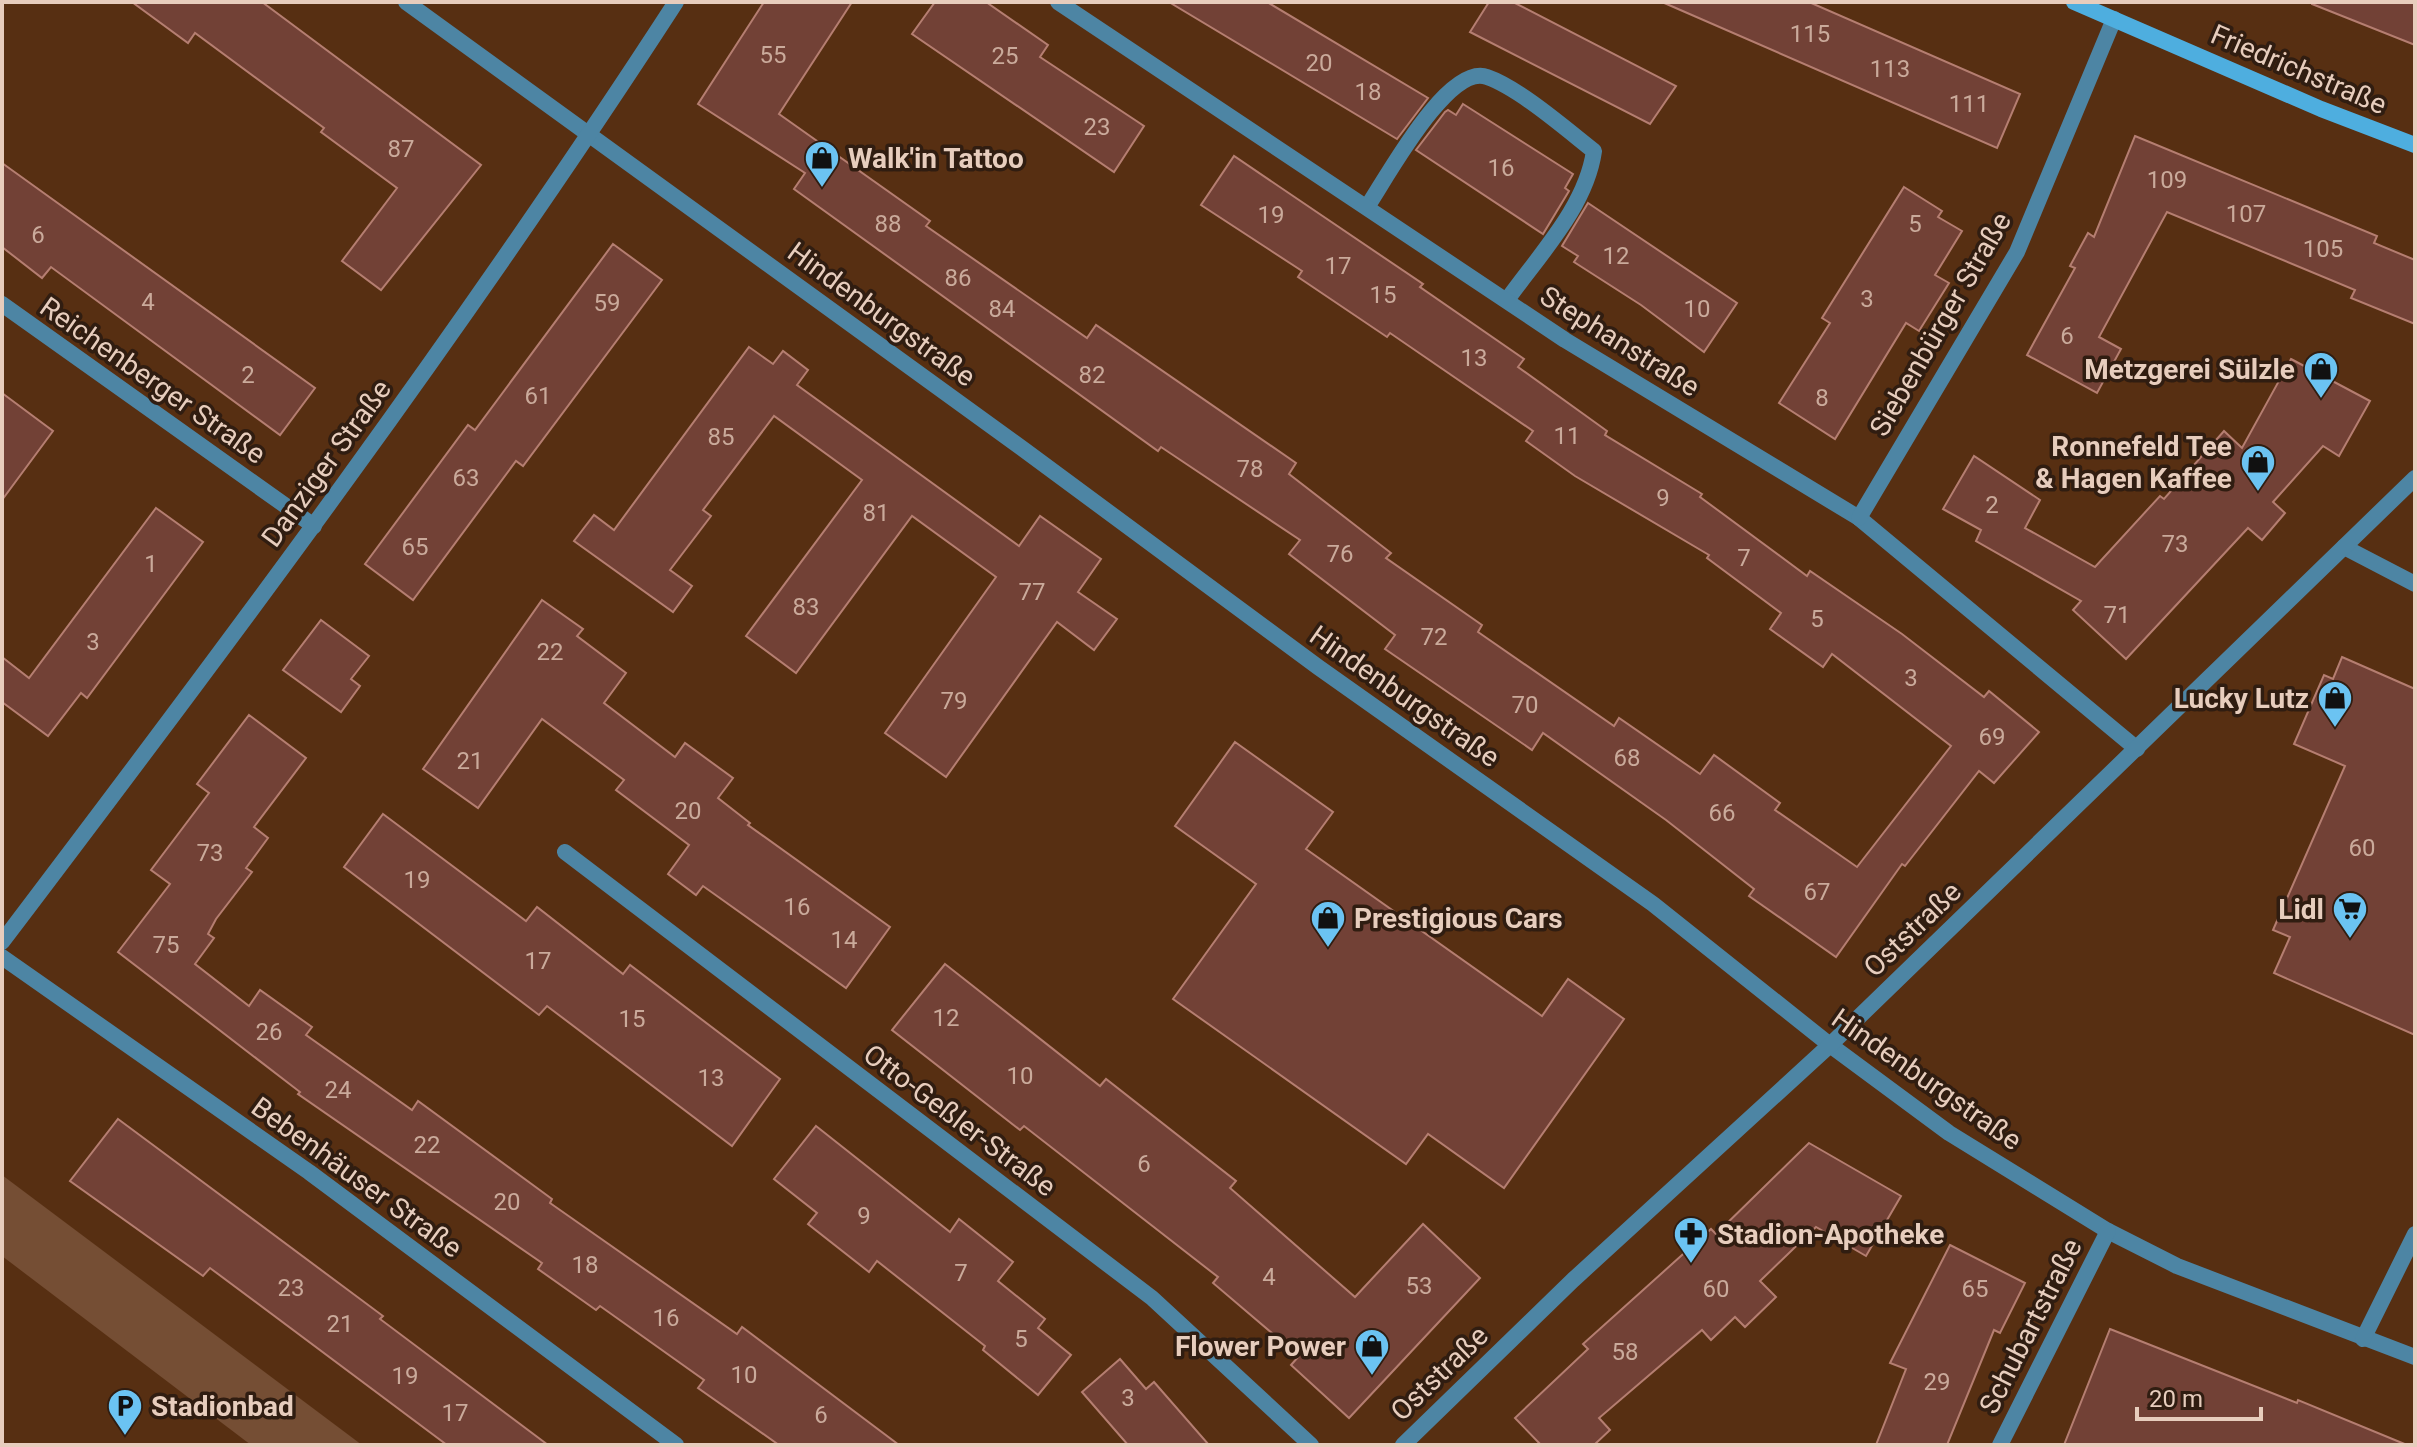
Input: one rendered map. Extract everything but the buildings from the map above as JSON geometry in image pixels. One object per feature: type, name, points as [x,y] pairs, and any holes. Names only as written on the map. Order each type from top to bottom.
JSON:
[{"type":"main road","name":"Friedrichstraße","points":[[2074,2],[2415,145]]},
{"type":"street","name":"Hindenburgstraße","points":[[406,2],[1318,667],[1653,904],[1830,1045],[1949,1133],[2108,1231],[2177,1266],[2415,1357]]},
{"type":"street","name":"Danziger Straße","points":[[2,942],[314,526],[589,135],[676,2]]},
{"type":"street","name":"Stephanstraße","points":[[1058,2],[1565,340],[1859,518],[2137,749]]},
{"type":"street","name":"Siebenbürger Straße","points":[[1859,518],[2017,252],[2114,19]]},
{"type":"street","points":[[1367,207],[1431,109],[1464,79],[1485,76],[1544,112],[1594,151],[1590,178],[1568,216],[1507,300]]},
{"type":"street","name":"Reichenberger Straße","points":[[2,304],[314,526]]},
{"type":"street","name":"Oststraße","points":[[1403,1445],[1564,1288],[1830,1045],[2415,478]]},
{"type":"street","points":[[2344,547],[2415,584]]},
{"type":"street","name":"Otto-Geßler-Straße","points":[[565,852],[1152,1298],[1311,1445]]},
{"type":"street","name":"Bebenhäuser Straße","points":[[2,957],[309,1172],[676,1445]]},
{"type":"street","name":"Schubartstraße","points":[[2000,1445],[2108,1231]]},
{"type":"street","points":[[2363,1339],[2415,1234]]},
{"type":"shaded area","points":[[2,1175],[362,1445],[251,1445],[2,1256]]},
{"type":"place","name":"Walk'in Tattoo","points":[[822,189]]},
{"type":"place","name":"Metzgerei Sülzle","points":[[2321,400]]},
{"type":"place","name":"Ronnefeld Tee & Hagen Kaffee","points":[[2258,493]]},
{"type":"place","name":"Lucky Lutz","points":[[2335,729]]},
{"type":"place","name":"Lidl","points":[[2350,940]]},
{"type":"place","name":"Prestigious Cars","points":[[1328,949]]},
{"type":"place","name":"Stadion-Apotheke","points":[[1691,1265]]},
{"type":"place","name":"Flower Power","points":[[1372,1377]]},
{"type":"place","name":"Stadionbad","points":[[125,1437]]}]
